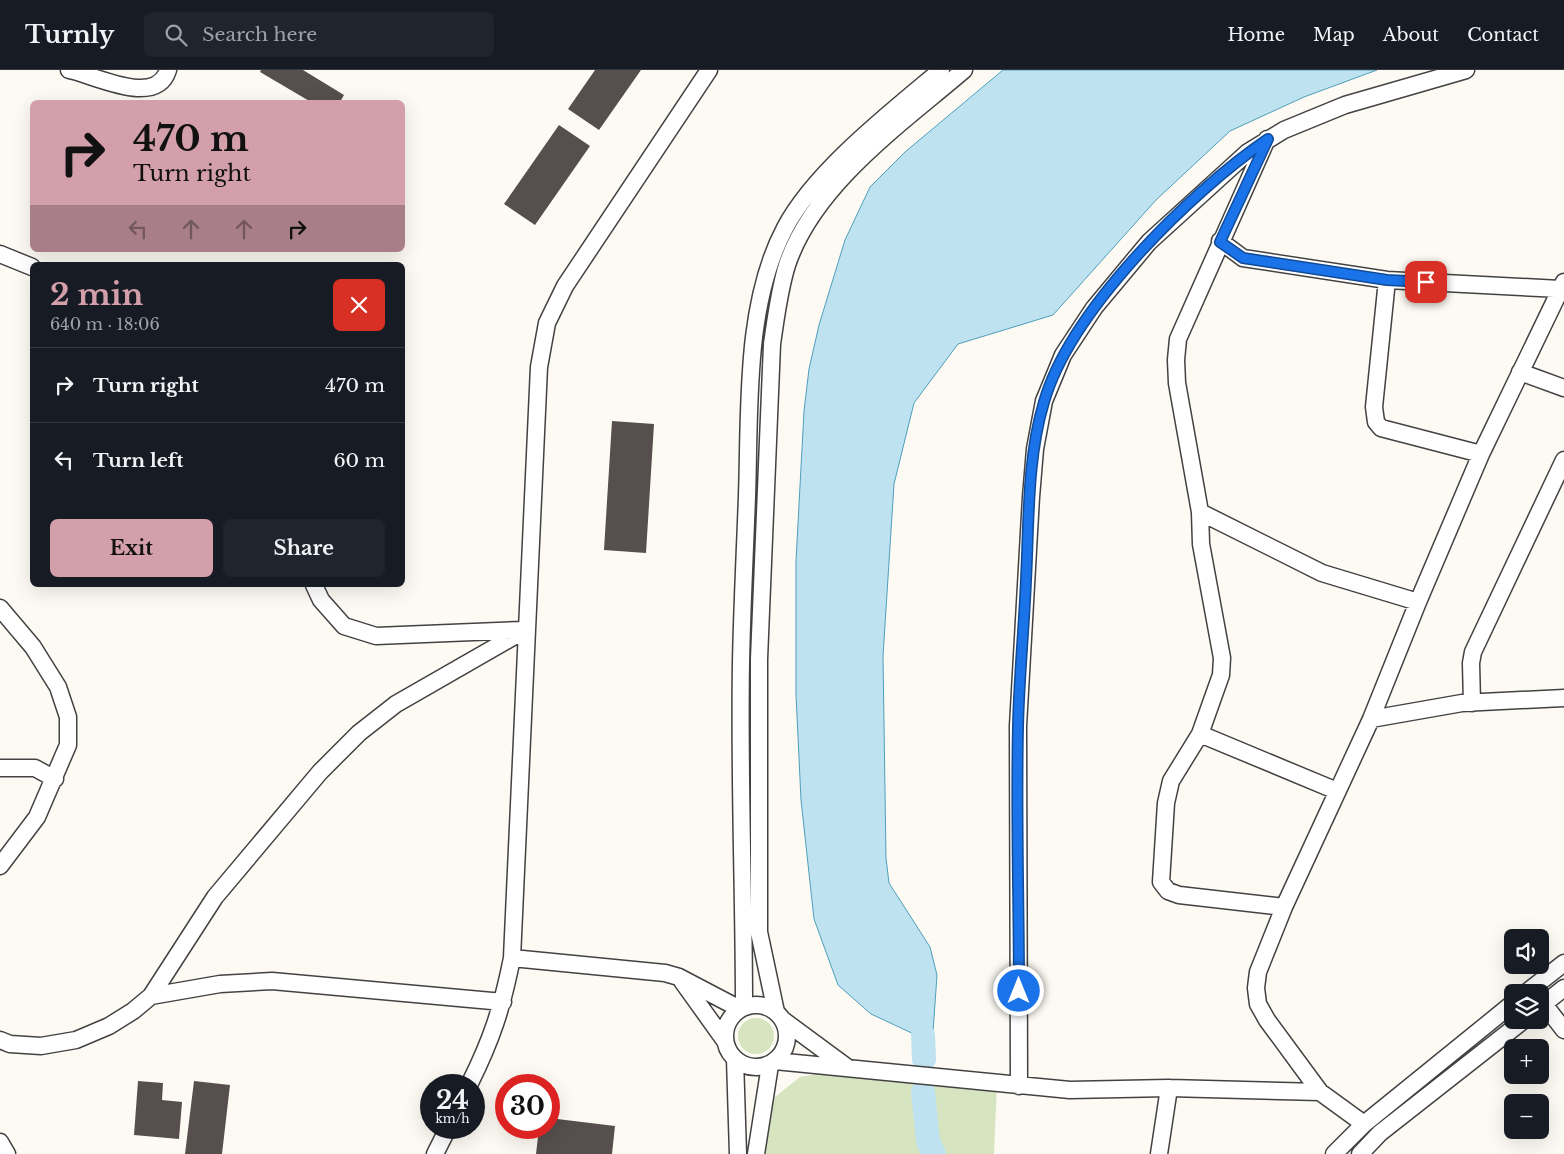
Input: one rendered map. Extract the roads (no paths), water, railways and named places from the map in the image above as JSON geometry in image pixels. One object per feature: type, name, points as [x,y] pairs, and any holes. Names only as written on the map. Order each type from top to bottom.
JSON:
[{"type":"street","points":[[69,70],[130,88],[141,89],[155,86],[166,77],[168,70]]},
{"type":"street","points":[[474,1074],[490,1042],[503,1002],[512,958],[525,630],[539,367],[547,323],[565,286],[709,70]]},
{"type":"street","points":[[725,1041],[728,1023],[742,1008],[741,664],[750,399],[754,341],[763,290],[777,245],[802,202],[849,151],[941,70]]},
{"type":"street","points":[[756,1154],[772,1063],[786,1046],[788,1037],[780,1016],[759,932],[759,669],[772,344],[779,292],[791,256],[821,201],[883,140],[964,70]]},
{"type":"street","points":[[1019,1086],[1018,726],[1031,497],[1035,449],[1044,401],[1063,355],[1094,308],[1149,242],[1215,180],[1268,139],[1345,106],[1466,70]]},
{"type":"street","points":[[1268,139],[1220,242],[1178,339],[1176,360],[1177,383],[1200,512],[1201,544],[1222,658],[1220,675],[1200,734],[1171,782],[1166,803],[1160,882],[1168,891],[1179,895],[1284,907]]},
{"type":"street","points":[[1220,242],[1243,258],[1387,280],[1562,286],[1481,454],[1371,719],[1284,907],[1258,972],[1256,988],[1258,1004],[1267,1020],[1320,1092],[1364,1124]]},
{"type":"street","points":[[0,254],[30,266]]},
{"type":"street","points":[[1387,280],[1374,407],[1376,422],[1381,428],[1481,454]]},
{"type":"street","points":[[1520,372],[1564,388]]},
{"type":"street","points":[[1472,703],[1471,663],[1473,652],[1564,460]]},
{"type":"street","points":[[1200,512],[1322,573],[1418,602]]},
{"type":"street","points":[[315,587],[321,600],[344,626],[376,636],[525,630]]},
{"type":"street","points":[[0,608],[33,647],[58,687],[68,717],[68,745],[55,779],[37,817],[0,866]]},
{"type":"street","points":[[0,1040],[10,1044],[41,1046],[76,1040],[109,1026],[133,1011],[151,996],[214,897],[320,772],[359,733],[396,704],[525,630]]},
{"type":"street","points":[[1371,719],[1472,703],[1564,698]]},
{"type":"street","points":[[1200,734],[1337,792]]},
{"type":"street","points":[[0,768],[35,768],[55,779]]},
{"type":"street","points":[[512,958],[636,969],[679,977],[742,1008],[760,1005],[780,1016],[848,1068]]},
{"type":"street","points":[[1547,984],[1564,963]]},
{"type":"street","points":[[679,977],[725,1041],[735,1060],[749,1067],[772,1063],[848,1068],[1070,1090],[1169,1088],[1320,1092]]},
{"type":"street","points":[[151,996],[220,984],[272,981],[503,1002]]},
{"type":"street","points":[[1549,993],[1564,988]]},
{"type":"street","points":[[1334,1154],[1364,1124],[1504,1010]]},
{"type":"street","points":[[1549,1012],[1564,1030]]},
{"type":"street","points":[[1360,1154],[1380,1133],[1513,1029]]},
{"type":"street","points":[[735,1060],[738,1154]]},
{"type":"street","points":[[1160,1154],[1169,1088]]},
{"type":"street","points":[[435,1154],[442,1139]]},
{"type":"street","points":[[0,1142],[7,1154]]},
{"type":"water","points":[[1003,70],[1377,70],[1304,97],[1230,131],[1156,200],[1053,315],[958,344],[914,403],[894,484],[883,656],[886,858],[889,883],[930,947],[937,975],[933,1032],[916,1035],[871,1014],[838,985],[814,919],[801,800],[796,695],[796,561],[804,411],[809,369],[819,325],[845,240],[870,187],[905,152]]},
{"type":"waterway","points":[[923,1035],[924,1059]]},
{"type":"waterway","points":[[923,1092],[928,1141],[934,1154]]}]
